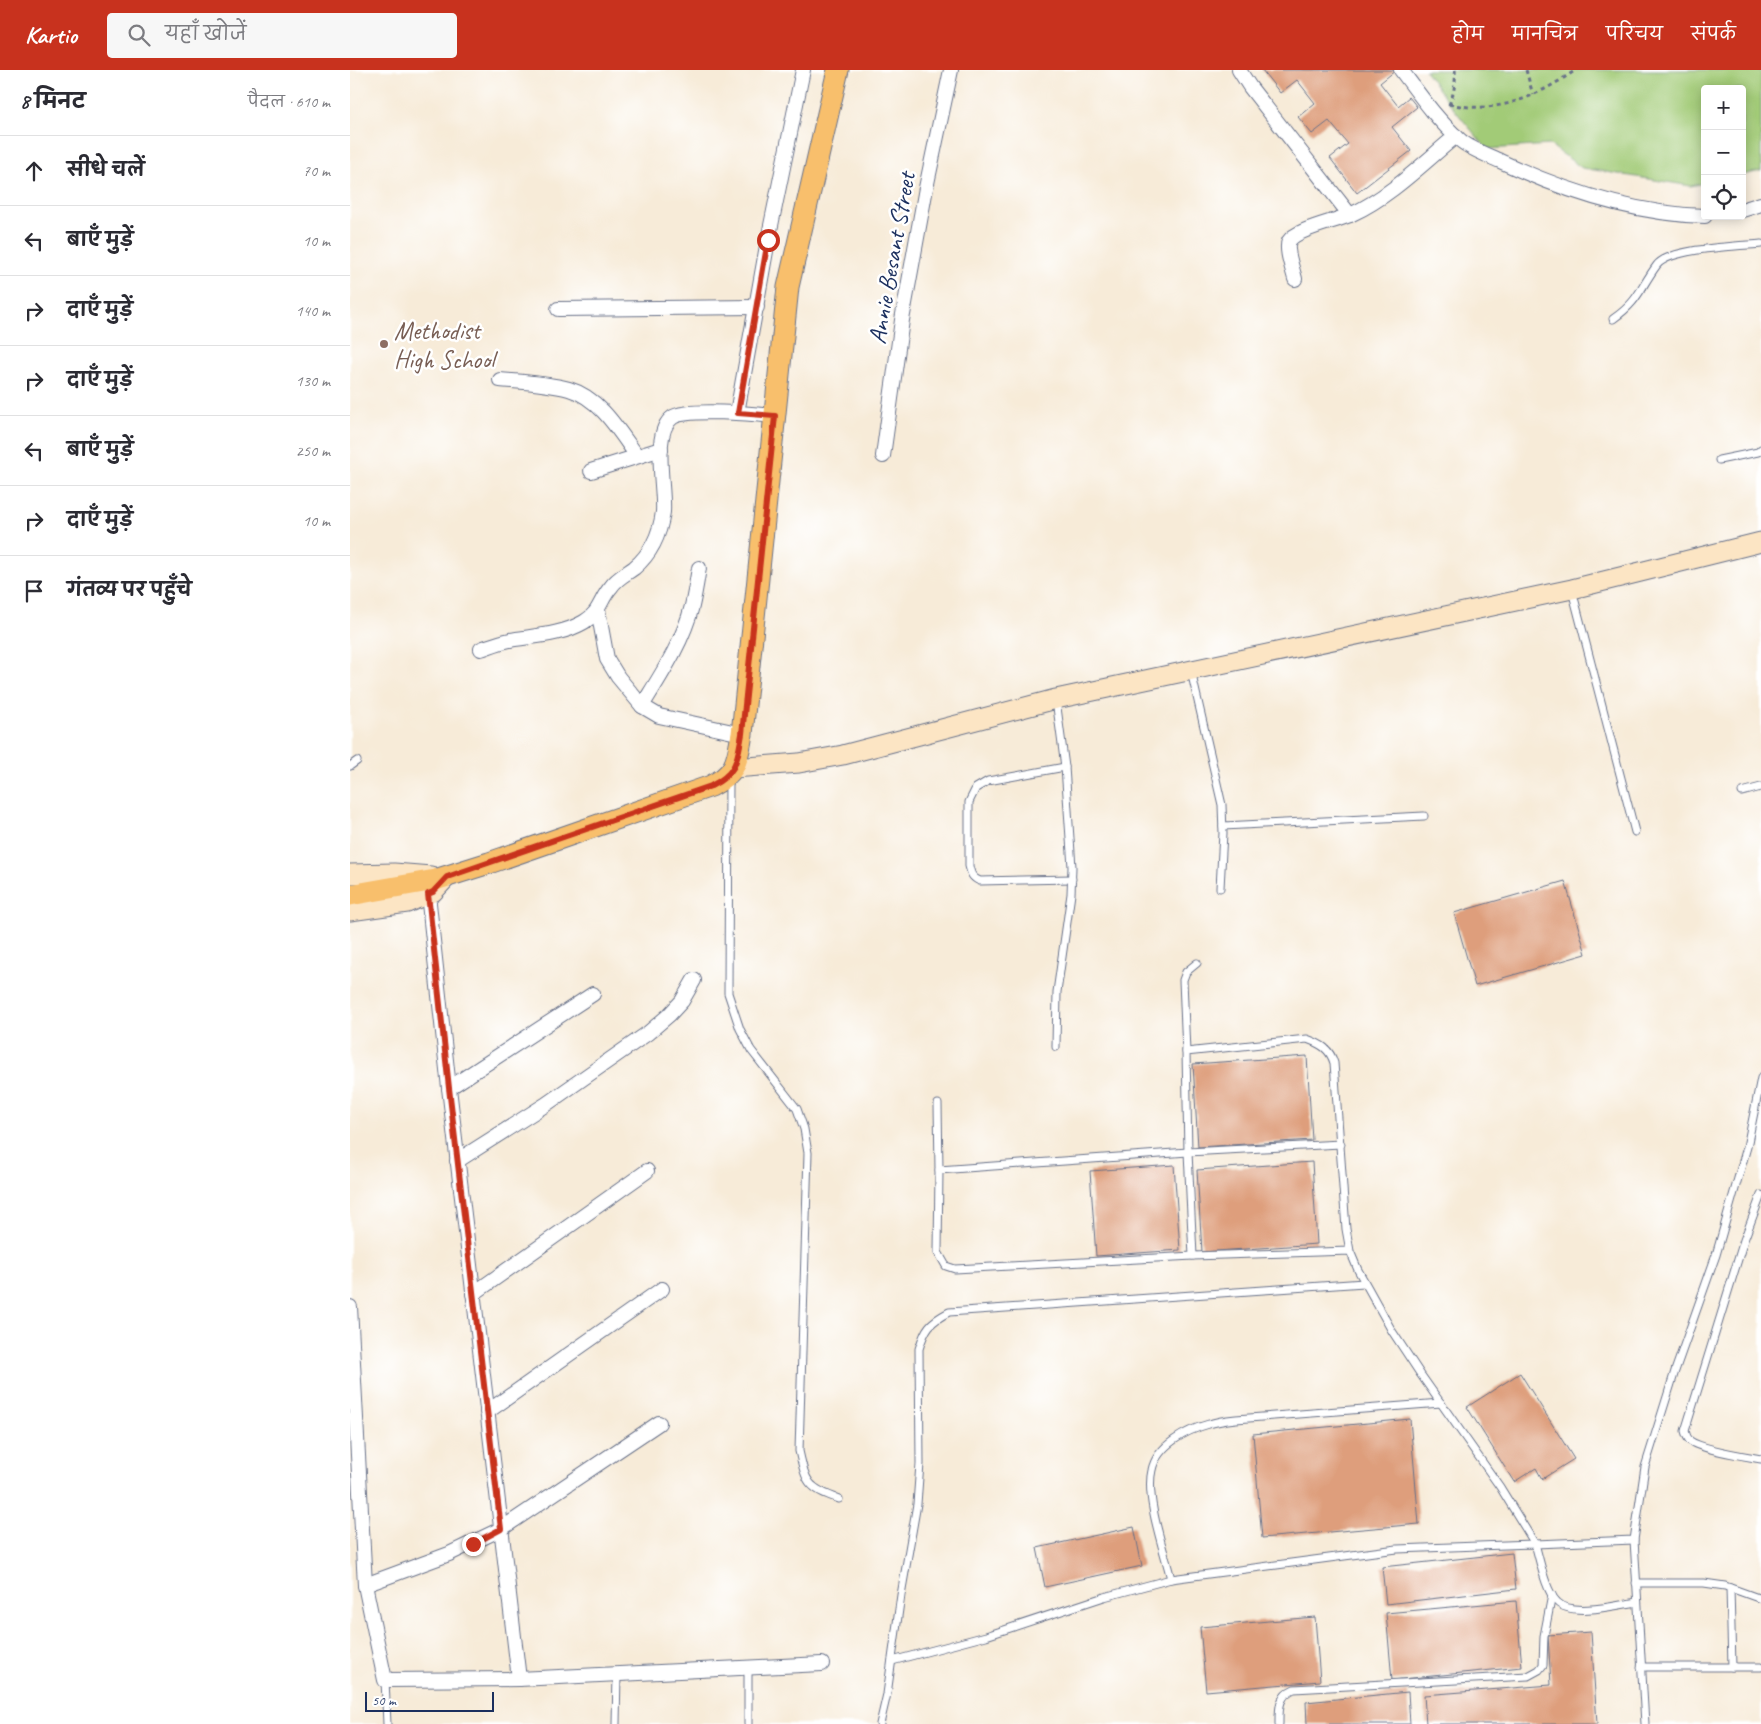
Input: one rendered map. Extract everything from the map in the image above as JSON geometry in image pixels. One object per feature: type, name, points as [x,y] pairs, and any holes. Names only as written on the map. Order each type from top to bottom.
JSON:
[{"type":"main road","points":[[350,895],[421,889],[447,877],[711,786],[731,772],[738,758],[742,734],[788,287],[838,70]]},
{"type":"street","points":[[738,413],[768,240],[803,70]]},
{"type":"street","name":"Annie Besant Street","points":[[883,456],[902,320],[950,70]]},
{"type":"street","points":[[1239,70],[1250,87],[1350,215]]},
{"type":"street","points":[[1401,70],[1442,121],[1461,141],[1498,160],[1552,183],[1635,208],[1701,216]]},
{"type":"street","points":[[1296,278],[1287,248],[1288,242],[1292,238],[1300,233],[1350,215],[1381,198],[1456,136]]},
{"type":"street","points":[[1746,209],[1761,204]]},
{"type":"street","points":[[558,309],[757,307]]},
{"type":"street","points":[[500,380],[544,384],[571,389],[589,399],[602,410],[637,456]]},
{"type":"street","points":[[481,648],[567,629],[584,622],[598,610],[610,587],[646,556],[653,546],[661,526],[663,510],[662,432],[672,418],[682,413],[738,413],[775,416]]},
{"type":"street","points":[[591,471],[661,449]]},
{"type":"street","points":[[731,772],[843,755],[1056,699],[1572,589],[1761,542]]},
{"type":"street","points":[[642,706],[670,659],[683,631],[692,607],[699,568]]},
{"type":"street","points":[[598,610],[607,660],[618,678],[642,706],[659,716],[742,734]]},
{"type":"street","points":[[350,874],[394,873],[447,877]]},
{"type":"street","points":[[350,911],[407,903],[421,889]]},
{"type":"street","points":[[421,889],[449,1088],[519,1679]]},
{"type":"street","points":[[457,1161],[544,1105],[648,1033],[670,1015],[682,1001],[694,980]]},
{"type":"street","points":[[449,1088],[593,994]]},
{"type":"street","points":[[473,1294],[647,1170]]},
{"type":"street","points":[[487,1412],[662,1289]]},
{"type":"street","points":[[350,1307],[365,1585],[385,1680],[519,1679],[822,1664]]},
{"type":"street","points":[[365,1585],[449,1554],[501,1529],[659,1424]]},
{"type":"lane","points":[[1613,318],[1625,311],[1634,301],[1658,264],[1668,258],[1683,252],[1761,244]]},
{"type":"lane","points":[[1718,460],[1758,452],[1761,449]]},
{"type":"lane","points":[[1572,589],[1635,832]]},
{"type":"lane","points":[[1191,670],[1222,805],[1223,826],[1220,888]]},
{"type":"lane","points":[[1056,699],[1064,767],[1072,879],[1066,935],[1058,976],[1056,1047]]},
{"type":"lane","points":[[350,766],[357,761]]},
{"type":"lane","points":[[1064,767],[988,780],[976,788],[969,802],[969,866],[971,874],[980,881],[1072,879]]},
{"type":"lane","points":[[731,772],[728,993],[740,1029],[751,1050],[797,1109],[804,1129],[808,1153],[799,1451],[804,1474],[810,1484],[821,1493],[839,1498]]},
{"type":"lane","points":[[1742,792],[1761,787]]},
{"type":"lane","points":[[1223,826],[1424,816]]},
{"type":"lane","points":[[1193,1256],[1183,980],[1186,972],[1197,962]]},
{"type":"lane","points":[[1186,1052],[1307,1039],[1321,1044],[1327,1049],[1334,1063],[1346,1229],[1350,1251],[1364,1283],[1396,1338],[1500,1487],[1535,1544],[1552,1596],[1557,1602],[1568,1609],[1637,1602]]},
{"type":"lane","points":[[1645,1724],[1634,1540],[1645,1467],[1675,1372],[1716,1255],[1747,1146],[1761,1078]]},
{"type":"lane","points":[[938,1104],[938,1252],[946,1266],[955,1269],[1193,1256],[1350,1251]]},
{"type":"lane","points":[[939,1170],[1188,1152],[1341,1144]]},
{"type":"lane","points":[[1761,1195],[1744,1240],[1685,1431],[1686,1437],[1691,1442],[1701,1446],[1761,1459]]},
{"type":"lane","points":[[880,1724],[917,1504],[920,1464],[919,1349],[924,1334],[934,1320],[948,1312],[1364,1283]]},
{"type":"lane","points":[[1171,1579],[1153,1507],[1150,1482],[1152,1468],[1161,1453],[1175,1438],[1210,1424],[1236,1419],[1440,1403]]},
{"type":"lane","points":[[892,1661],[986,1636],[1104,1598],[1171,1579],[1396,1548],[1634,1540]]},
{"type":"lane","points":[[1636,1583],[1704,1583],[1730,1588],[1761,1599]]},
{"type":"lane","points":[[1730,1588],[1732,1667]]},
{"type":"lane","points":[[1279,1724],[1280,1702],[1283,1696],[1294,1689],[1528,1676],[1535,1674],[1543,1666],[1544,1636],[1552,1596]]},
{"type":"lane","points":[[1641,1667],[1761,1667]]},
{"type":"lane","points":[[748,1668],[748,1724]]},
{"type":"lane","points":[[616,1724],[617,1674]]},
{"type":"lane","points":[[385,1680],[387,1724]]},
{"type":"path","points":[[1442,121],[1452,98],[1456,77],[1455,70]]},
{"type":"path","points":[[1526,70],[1533,95]]},
{"type":"path","points":[[1449,104],[1484,108],[1507,105],[1554,85],[1576,70]]},
{"type":"green space","points":[[1425,70],[1761,70],[1761,171],[1746,174],[1746,85],[1701,85],[1701,184],[1691,186],[1582,168],[1550,145],[1487,149],[1448,102]]},
{"type":"building","points":[[1262,70],[1396,70],[1380,83],[1398,106],[1409,97],[1417,107],[1392,127],[1411,151],[1357,193],[1330,158],[1348,144],[1329,121],[1312,134],[1298,117],[1315,103],[1297,80],[1280,93]]},
{"type":"building","points":[[1565,881],[1586,954],[1475,986],[1454,913]]},
{"type":"building","points":[[1307,1056],[1312,1140],[1198,1147],[1193,1064]]},
{"type":"building","points":[[1312,1162],[1317,1244],[1202,1252],[1197,1170]]},
{"type":"building","points":[[1174,1165],[1180,1250],[1096,1256],[1090,1171]]},
{"type":"building","points":[[1520,1373],[1574,1459],[1542,1479],[1536,1468],[1514,1482],[1467,1407]]},
{"type":"building","points":[[1410,1419],[1419,1524],[1262,1538],[1253,1434]]},
{"type":"building","points":[[1134,1527],[1142,1566],[1045,1587],[1037,1548]]},
{"type":"building","points":[[1512,1553],[1516,1589],[1386,1604],[1382,1567]]},
{"type":"building","points":[[1516,1601],[1522,1667],[1392,1680],[1386,1613]]},
{"type":"building","points":[[1315,1617],[1320,1681],[1206,1691],[1200,1627]]},
{"type":"building","points":[[1591,1632],[1597,1724],[1426,1724],[1424,1695],[1551,1685],[1548,1635]]},
{"type":"building","points":[[1408,1692],[1410,1724],[1307,1724],[1306,1702]]},
{"type":"place","name":"Methodist High School","points":[[384,344]]},
{"type":"route","points":[[473,1544],[501,1529],[428,894],[433,892],[447,877],[711,786],[729,775],[734,768],[738,758],[742,734],[775,416],[738,413],[768,240]]}]
